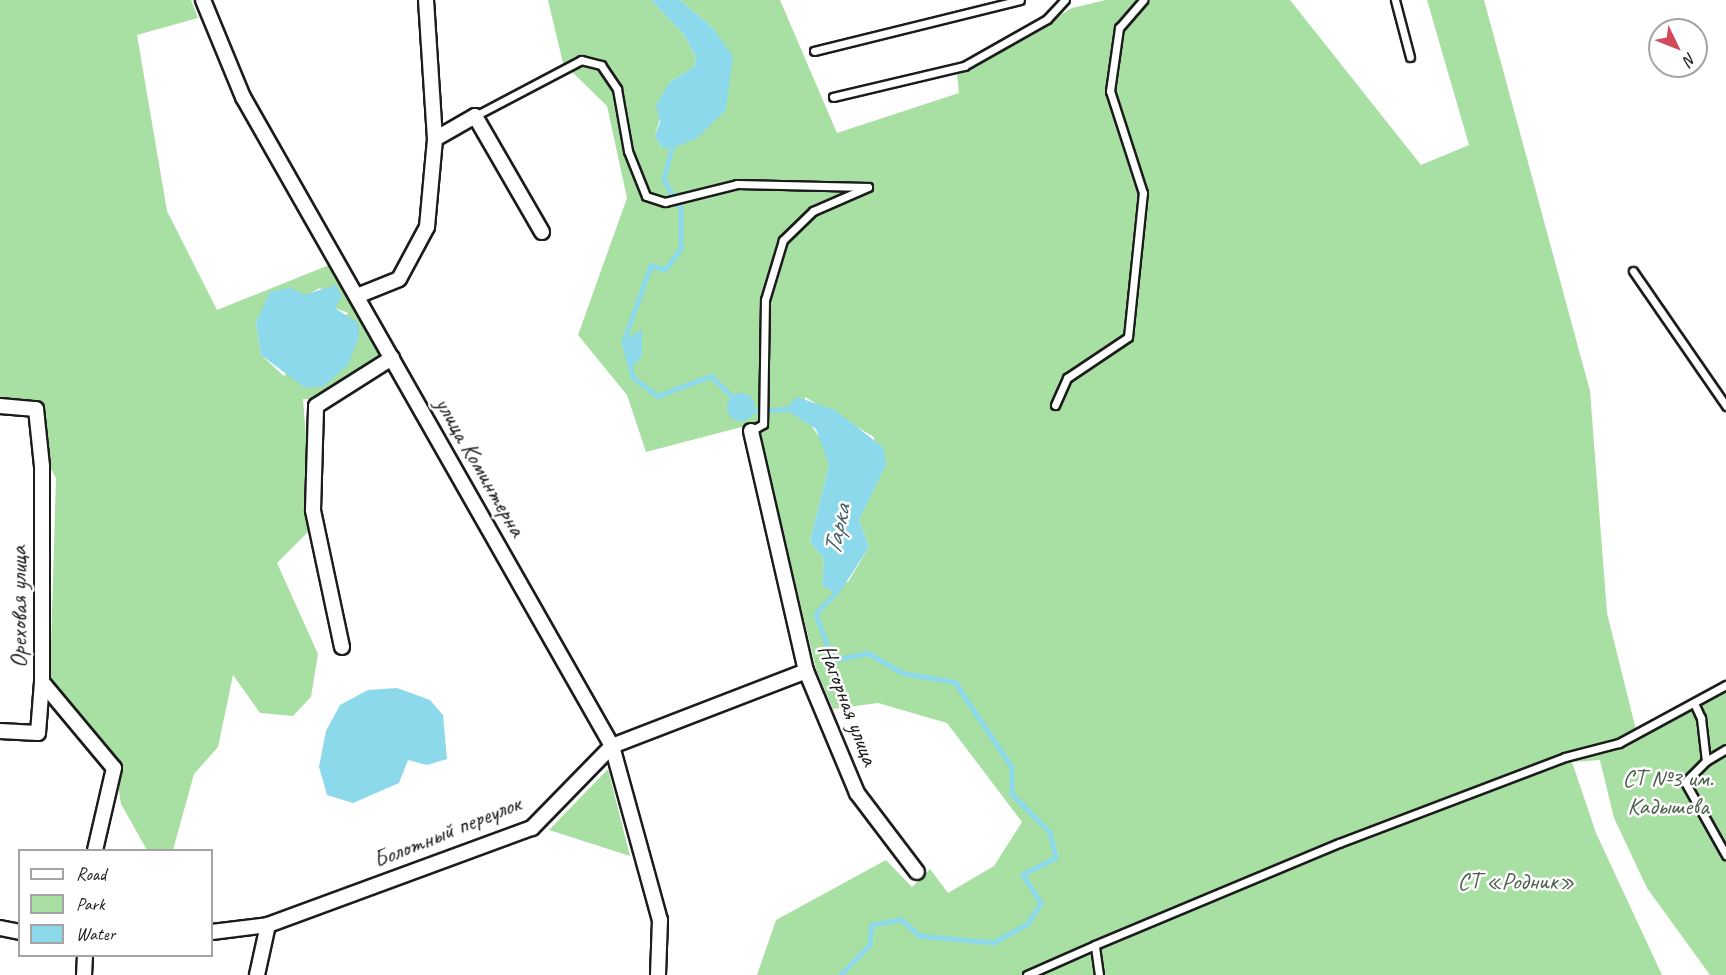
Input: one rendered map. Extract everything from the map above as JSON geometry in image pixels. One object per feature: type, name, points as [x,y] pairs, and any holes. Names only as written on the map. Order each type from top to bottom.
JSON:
[{"type":"street","name":"улица Коминтерна","points":[[203,0],[243,98],[612,746],[660,920],[658,975]]},
{"type":"street","points":[[357,296],[399,279],[427,227],[435,139],[426,0]]},
{"type":"street","points":[[435,139],[475,116],[542,232]]},
{"type":"street","points":[[342,647],[313,510],[316,406],[392,358]]},
{"type":"street","name":"Ореховая улица","points":[[0,406],[36,409],[42,466],[42,682],[114,768],[95,849]]},
{"type":"street","name":"Нагорная улица","points":[[757,428],[806,671],[857,793],[917,872]]},
{"type":"street","name":"Болотный переулок","points":[[213,932],[268,925],[531,828],[612,746],[806,671]]},
{"type":"street","points":[[0,731],[38,733],[42,682]]},
{"type":"street","points":[[257,975],[268,925]]},
{"type":"street","points":[[0,928],[18,932]]},
{"type":"street","points":[[84,975],[85,957]]},
{"type":"lane","points":[[814,51],[1020,0]]},
{"type":"lane","points":[[833,97],[964,66],[1047,20],[1065,0]]},
{"type":"lane","points":[[1055,405],[1067,378],[1128,337],[1143,193],[1110,92],[1119,28],[1143,0]]},
{"type":"lane","points":[[1395,0],[1410,57]]},
{"type":"lane","points":[[475,116],[580,60],[602,64],[617,89],[628,151],[646,196],[665,202],[737,184],[868,187],[813,211],[783,240],[765,300],[762,401],[757,428]]},
{"type":"lane","points":[[1633,271],[1726,406]]},
{"type":"lane","points":[[1027,975],[1339,843],[1565,757],[1618,743],[1726,685]]},
{"type":"lane","points":[[1694,703],[1706,760]]},
{"type":"lane","points":[[1726,749],[1706,760],[1685,782],[1726,855]]},
{"type":"lane","points":[[1095,945],[1099,975]]},
{"type":"green space","points":[[0,0],[191,0],[198,18],[137,35],[167,211],[217,310],[329,265],[382,356],[314,399],[303,399],[313,527],[277,563],[318,654],[311,697],[293,716],[260,713],[233,675],[218,747],[194,774],[173,849],[146,849],[121,804],[114,759],[50,679],[56,478],[48,464],[41,406],[0,402]],"holes":[[[320,288],[335,308],[348,313],[284,376],[261,355],[256,322]]]},
{"type":"green space","points":[[548,0],[651,0],[684,35],[696,57],[694,67],[670,82],[655,136],[662,148],[712,27],[680,0],[780,0],[837,133],[959,93],[957,75],[1072,8],[1106,0],[1290,0],[1421,165],[1469,145],[1427,0],[1484,0],[1590,391],[1607,613],[1638,738],[1726,691],[1726,975],[1710,975],[1647,888],[1614,818],[1600,760],[1572,762],[1596,833],[1662,975],[757,975],[776,920],[886,860],[912,887],[930,869],[948,893],[994,866],[1022,822],[947,723],[878,703],[833,709],[816,669],[757,423],[646,452],[627,395],[578,335],[627,198],[607,106],[563,63]],"holes":[[[805,397],[874,437],[878,480],[859,520],[869,547],[848,582],[822,585],[824,560],[810,541],[829,465],[825,445],[805,417]]]},
{"type":"green space","points":[[608,769],[630,856],[549,830]]},
{"type":"water","points":[[651,0],[680,0],[712,27],[733,56],[726,110],[696,139],[674,147],[662,148],[655,136],[660,122],[656,105],[670,82],[694,67],[696,57],[684,35]]},
{"type":"water","points":[[336,285],[342,297],[335,308],[358,323],[359,337],[348,365],[324,386],[305,388],[261,355],[256,322],[270,292],[290,287],[304,295]]},
{"type":"water","points":[[642,329],[642,356],[631,368],[624,341]]},
{"type":"water","points":[[741,393],[751,397],[755,407],[751,417],[741,421],[731,417],[727,407],[731,397]]},
{"type":"water","points":[[797,397],[835,410],[884,448],[886,465],[859,520],[869,547],[838,595],[822,585],[824,560],[810,541],[829,465],[816,429],[785,409]]},
{"type":"water","points":[[397,688],[430,700],[443,715],[447,759],[427,765],[408,760],[399,783],[353,803],[327,795],[319,767],[326,731],[340,705],[368,690]]},
{"type":"waterway","name":"Тарка","points":[[673,144],[664,180],[681,208],[681,249],[665,270],[651,266],[624,341],[633,377],[657,396],[711,376],[734,398]]},
{"type":"waterway","name":"Тарка","points":[[753,411],[789,409]]},
{"type":"waterway","name":"Тарка","points":[[837,592],[816,614],[833,660],[868,653],[903,673],[955,682],[1012,767],[1012,794],[1050,832],[1056,858],[1023,875],[1041,903],[1028,924],[994,943],[919,936],[901,920],[872,925],[870,945],[841,975]]},
{"type":"park label","name":"СТ №3 им. Кадышева","points":[[1668,793]]},
{"type":"park label","name":"СТ «Родник»","points":[[1516,882]]}]
